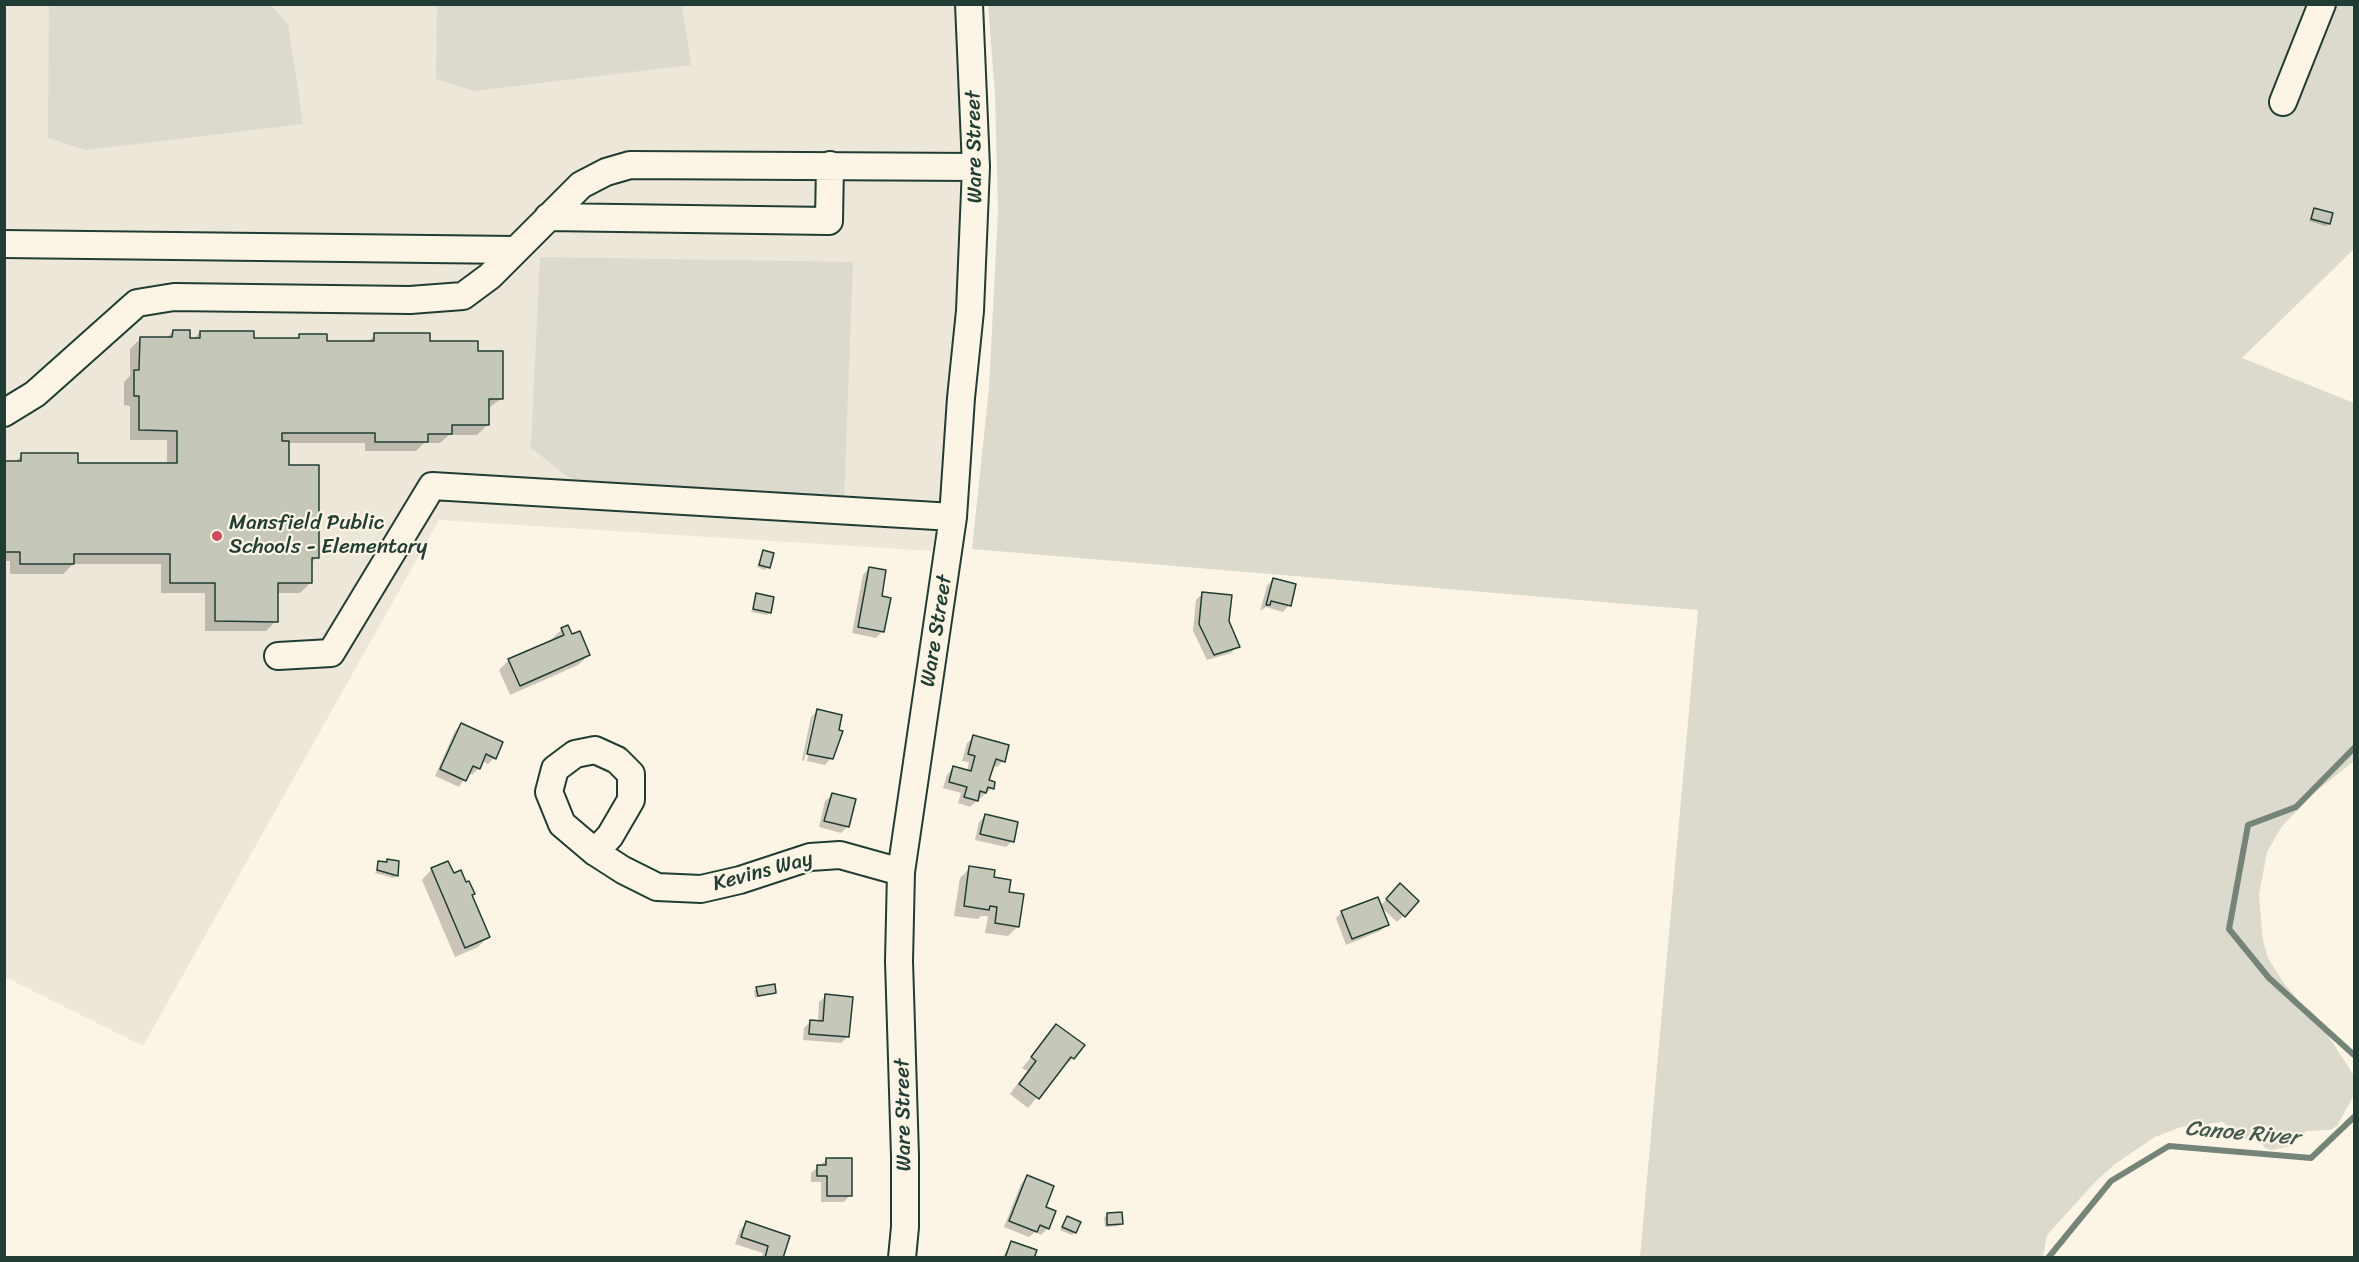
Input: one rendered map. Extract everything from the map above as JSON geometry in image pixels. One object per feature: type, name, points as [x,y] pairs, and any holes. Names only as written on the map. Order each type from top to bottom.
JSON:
[{"type":"street","name":"Ware Street","points":[[902,1257],[905,1227],[905,1156],[899,961],[901,872],[953,517],[961,398],[970,311],[976,167],[969,4]]},
{"type":"street","points":[[2283,102],[2322,4]]},
{"type":"street","points":[[4,413],[35,394],[137,303],[174,297],[410,300],[463,296],[490,276],[581,185],[606,172],[630,165],[976,167]]},
{"type":"street","points":[[548,217],[829,221],[830,165]]},
{"type":"street","points":[[4,244],[515,250]]},
{"type":"street","points":[[278,656],[331,653],[432,486],[953,517]]},
{"type":"street","name":"Kevins Way","points":[[595,852],[623,870],[657,887],[701,889],[740,880],[810,857],[840,855],[901,872]]},
{"type":"shaded area","name":"Mansfield Public Schools - Elementary","points":[[4,5],[954,5],[961,129],[957,310],[945,475],[932,551],[439,520],[143,1046],[5,977]]},
{"type":"shaded area","points":[[49,5],[271,5],[288,24],[303,124],[86,150],[48,138]]},
{"type":"shaded area","points":[[437,5],[682,5],[691,65],[474,91],[436,79]]},
{"type":"shaded area","points":[[988,5],[2354,5],[2354,249],[2242,358],[2354,403],[2354,761],[2314,793],[2282,826],[2267,852],[2259,895],[2263,941],[2268,958],[2283,982],[2329,1037],[2354,1076],[2354,1095],[2337,1126],[2330,1130],[2306,1131],[2291,1146],[2272,1150],[2265,1148],[2259,1138],[2242,1139],[2223,1122],[2181,1127],[2155,1137],[2115,1164],[2097,1180],[2047,1235],[2043,1257],[1640,1257],[1698,610],[972,549],[989,388],[998,211],[995,95]]},
{"type":"shaded area","points":[[540,257],[853,262],[844,500],[575,482],[531,448]]},
{"type":"building","points":[[2314,208],[2333,213],[2330,224],[2311,219]]},
{"type":"building","points":[[173,330],[190,330],[190,338],[200,338],[200,331],[254,331],[254,338],[299,338],[299,334],[327,334],[327,341],[374,341],[374,333],[430,333],[430,341],[478,341],[478,351],[503,351],[503,399],[489,399],[489,425],[452,425],[452,434],[428,434],[428,442],[375,442],[375,433],[282,433],[282,441],[289,441],[289,465],[319,465],[319,558],[312,558],[312,583],[278,583],[278,622],[215,621],[215,583],[170,583],[170,554],[74,554],[74,564],[20,564],[20,552],[4,552],[4,461],[21,461],[21,453],[78,453],[78,463],[177,463],[177,431],[139,430],[139,396],[134,396],[134,370],[139,370],[140,337],[172,337]]},
{"type":"building","points":[[763,550],[774,553],[770,568],[759,565]]},
{"type":"building","points":[[869,567],[886,570],[882,596],[891,598],[884,632],[858,627]]},
{"type":"building","points":[[1273,578],[1296,584],[1291,606],[1271,601],[1270,605],[1266,605]]},
{"type":"building","points":[[1202,592],[1232,595],[1229,621],[1240,647],[1214,655],[1199,624]]},
{"type":"building","points":[[756,593],[774,597],[771,613],[753,609]]},
{"type":"building","points":[[568,625],[572,634],[580,631],[590,655],[520,686],[508,659],[564,635],[561,628]]},
{"type":"building","points":[[817,709],[842,715],[839,730],[843,731],[833,759],[807,754]]},
{"type":"building","points":[[461,723],[503,742],[496,759],[486,754],[480,769],[473,766],[466,781],[440,769]]},
{"type":"building","points":[[973,735],[1009,745],[1005,762],[996,759],[989,780],[995,782],[994,789],[988,787],[986,793],[980,791],[978,801],[964,797],[967,787],[949,782],[953,766],[971,771],[975,756],[968,754]]},
{"type":"building","points":[[832,793],[856,799],[849,827],[824,821]]},
{"type":"building","points":[[985,814],[1018,822],[1014,842],[980,834]]},
{"type":"building","points":[[387,859],[399,861],[398,876],[377,870],[378,861],[387,862]]},
{"type":"building","points":[[448,861],[454,873],[461,870],[466,882],[469,881],[475,894],[472,895],[490,937],[465,948],[431,868]]},
{"type":"building","points":[[969,866],[995,870],[994,877],[1011,880],[1009,892],[1024,894],[1019,927],[995,923],[997,907],[990,906],[989,910],[964,906]]},
{"type":"building","points":[[1400,883],[1419,901],[1405,917],[1386,899]]},
{"type":"building","points":[[1378,897],[1389,925],[1352,939],[1341,911]]},
{"type":"building","points":[[775,984],[776,993],[758,996],[756,987]]},
{"type":"building","points":[[825,994],[853,997],[849,1037],[809,1034],[810,1020],[823,1021]]},
{"type":"building","points":[[1056,1024],[1085,1045],[1074,1059],[1071,1057],[1039,1099],[1019,1084],[1036,1061],[1031,1057]]},
{"type":"building","points":[[826,1158],[852,1158],[852,1196],[827,1196],[827,1176],[817,1176],[817,1165],[826,1165]]},
{"type":"building","points":[[1027,1175],[1054,1186],[1046,1207],[1056,1211],[1049,1229],[1040,1225],[1037,1232],[1009,1221]]},
{"type":"building","points":[[1122,1212],[1123,1224],[1107,1225],[1107,1213]]},
{"type":"building","points":[[1067,1216],[1081,1222],[1076,1233],[1062,1227]]},
{"type":"building","points":[[746,1221],[790,1236],[783,1258],[765,1258],[768,1246],[741,1237]]},
{"type":"building","points":[[1011,1241],[1037,1250],[1034,1258],[1005,1258]]},
{"type":"waterway","name":"Canoe River","points":[[2354,748],[2296,807],[2248,825],[2229,929],[2269,978],[2354,1055]]},
{"type":"waterway","name":"Canoe River","points":[[2048,1258],[2111,1181],[2169,1146],[2311,1158],[2354,1117]]},
{"type":"place","name":"Mansfield Public Schools - Elementary","points":[[217,536]]}]
